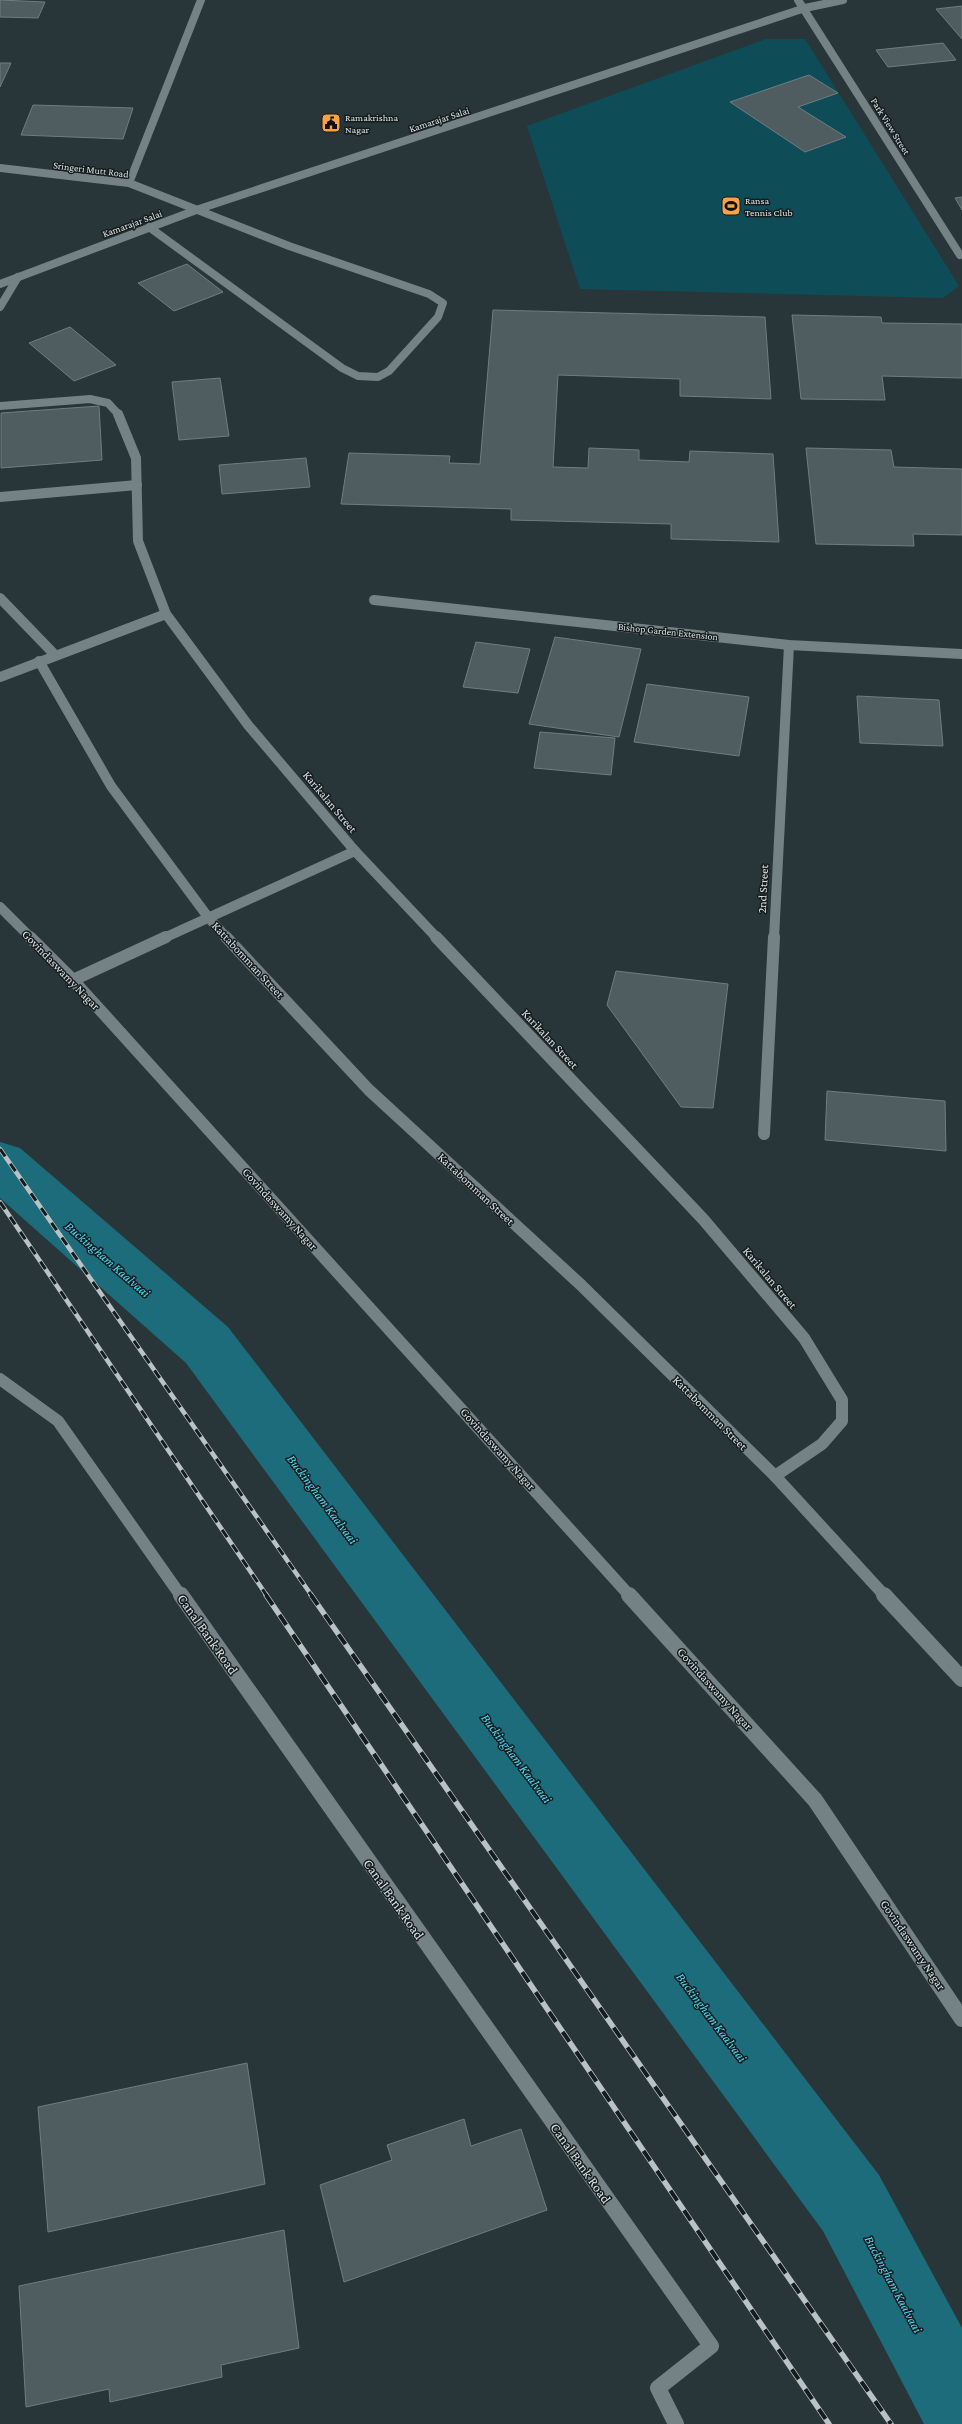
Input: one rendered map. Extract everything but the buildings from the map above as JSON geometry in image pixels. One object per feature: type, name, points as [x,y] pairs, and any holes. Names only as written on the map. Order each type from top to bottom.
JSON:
[{"type":"street","points":[[129,183],[201,0]]},
{"type":"street","name":"Park View Street","points":[[798,0],[805,8],[960,255]]},
{"type":"street","name":"Kamarajar Salai","points":[[0,284],[199,209],[805,8],[843,0]]},
{"type":"street","name":"Sringeri Mutt Road","points":[[0,168],[129,183],[199,209],[289,246],[429,294],[443,303],[438,317],[389,371],[378,377],[358,376],[342,368],[149,228]]},
{"type":"street","points":[[0,308],[18,277]]},
{"type":"street","name":"Karikalan Street","points":[[0,406],[90,399],[108,403],[117,411],[136,458],[138,541],[166,614],[248,725],[355,851],[703,1219],[804,1338],[842,1400],[842,1421],[822,1444],[775,1476]]},
{"type":"street","points":[[0,497],[137,485]]},
{"type":"street","points":[[0,598],[55,655]]},
{"type":"street","name":"Bishop Garden Extension","points":[[374,600],[789,645],[962,654]]},
{"type":"street","points":[[0,677],[166,614]]},
{"type":"street","name":"2nd Street","points":[[764,1134],[789,645]]},
{"type":"street","name":"Kattabomman Street","points":[[39,661],[111,786],[208,917],[369,1090],[581,1285],[775,1476],[962,1679]]},
{"type":"street","points":[[73,980],[355,851]]},
{"type":"street","name":"Govindaswamy Nagar","points":[[0,907],[73,980],[815,1800],[962,2019]]},
{"type":"street","name":"Canal Bank Road","points":[[0,1378],[58,1421],[711,2346],[658,2388],[676,2424]]},
{"type":"shaded area","name":"Ransa Tennis Club","points":[[766,39],[805,39],[959,286],[943,298],[580,289],[527,126]]},
{"type":"waterway","name":"Buckingham Kaalvaai","points":[[0,1164],[207,1345],[851,2203],[962,2411]]},
{"type":"railway","points":[[0,1149],[312,1596]]},
{"type":"railway","points":[[0,1202],[267,1596]]},
{"type":"railway","points":[[266,1595],[829,2424]]},
{"type":"railway","points":[[311,1595],[891,2424]]},
{"type":"place","name":"Ramakrishna Nagar","points":[[331,123]]},
{"type":"place","name":"Ransa Tennis Club","points":[[731,206]]}]
